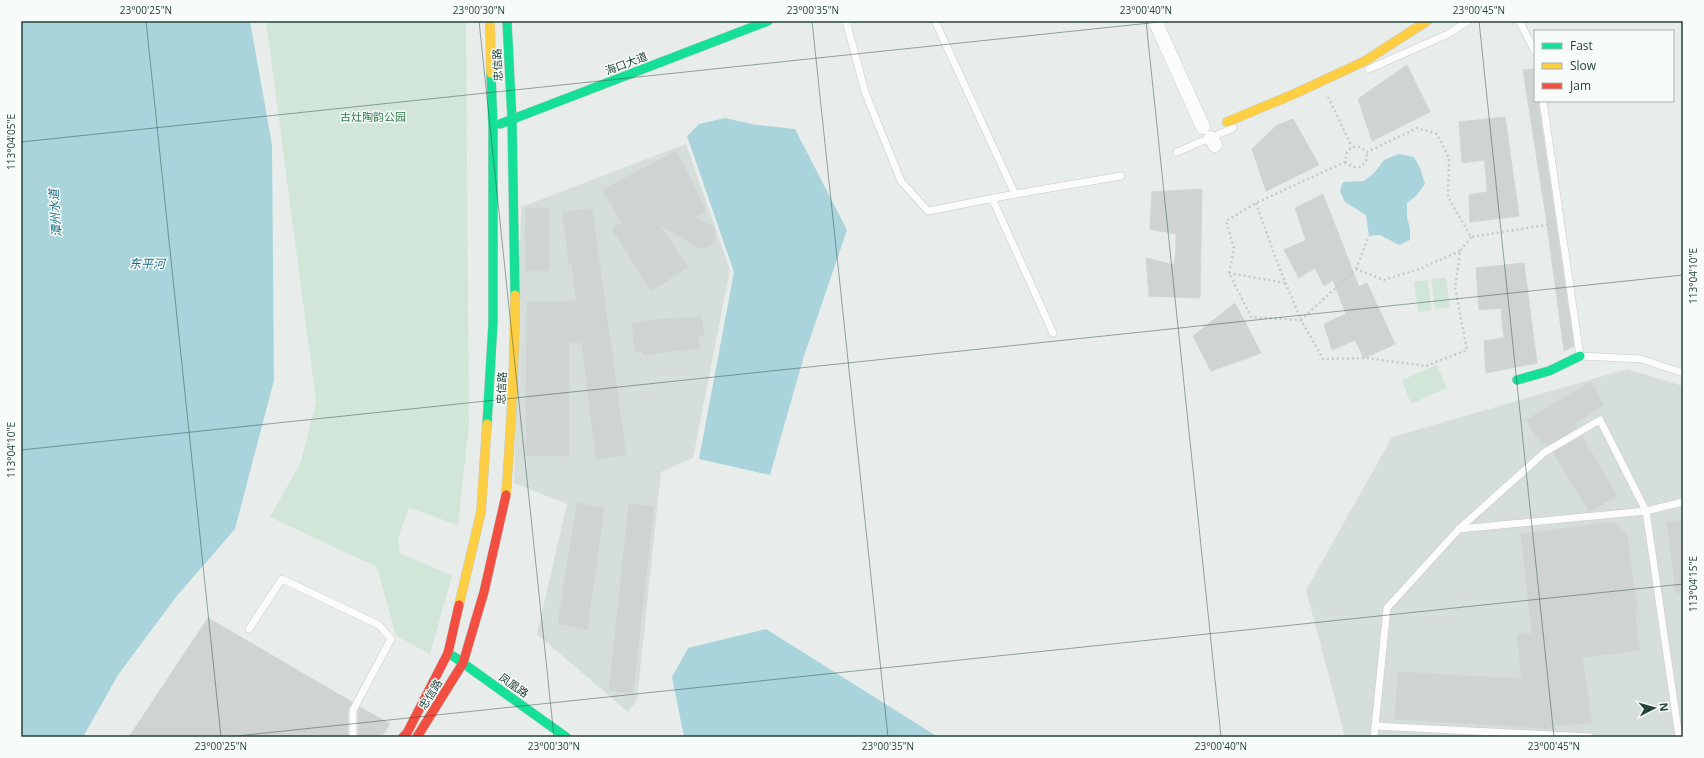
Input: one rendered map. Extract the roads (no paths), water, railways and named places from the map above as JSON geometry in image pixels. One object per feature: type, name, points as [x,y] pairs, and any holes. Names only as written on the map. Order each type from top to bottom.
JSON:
[{"type":"main road","name":"忠信路","points":[[403,737],[407,733],[448,653],[481,512],[493,323],[493,127],[490,21]]},
{"type":"main road","name":"忠信路","points":[[417,737],[463,663],[484,592],[505,502],[510,442],[515,328],[512,120],[507,21]]},
{"type":"main road","name":"海口大道","points":[[493,127],[768,21]]},
{"type":"main road","points":[[1227,122],[1294,94],[1365,61],[1427,21]]},
{"type":"main road","points":[[1517,380],[1549,371],[1580,356]]},
{"type":"main road","name":"凤凰路","points":[[448,653],[566,737]]},
{"type":"street","points":[[1155,21],[1203,127]]},
{"type":"lane","points":[[846,21],[864,92],[901,181],[928,211],[992,198],[1121,176]]},
{"type":"lane","points":[[935,21],[1015,194]]},
{"type":"lane","points":[[1360,72],[1448,34],[1468,21]]},
{"type":"lane","points":[[1519,21],[1534,49]]},
{"type":"lane","points":[[1178,152],[1213,142],[1243,124],[1331,85]]},
{"type":"lane","points":[[1543,102],[1580,356],[1642,359],[1683,373]]},
{"type":"lane","points":[[992,198],[1054,333]]},
{"type":"lane","points":[[1374,737],[1387,608],[1458,529],[1545,452],[1600,420],[1646,511],[1679,737]]},
{"type":"lane","points":[[1458,529],[1646,511],[1683,502]]},
{"type":"lane","points":[[250,629],[282,579],[379,625],[391,639],[354,710],[352,737]]},
{"type":"lane","points":[[1375,726],[1590,737]]},
{"type":"water","name":"东平河","points":[[21,21],[250,21],[272,145],[274,380],[235,529],[176,597],[118,675],[83,737],[21,737]]},
{"type":"water","points":[[725,118],[756,125],[795,129],[847,230],[804,356],[770,475],[699,459],[734,272],[687,136],[699,124]]},
{"type":"water","points":[[1399,154],[1414,157],[1420,168],[1425,184],[1416,196],[1407,203],[1410,240],[1399,245],[1380,235],[1369,236],[1366,215],[1345,202],[1340,191],[1343,182],[1364,181],[1374,173],[1384,160]]},
{"type":"water","points":[[766,629],[938,737],[684,737],[672,677],[688,648]]},
{"type":"park label","name":"古灶陶韵公园","points":[[373,116]]},
{"type":"water label","name":"潭州水道","points":[[55,213]]}]
